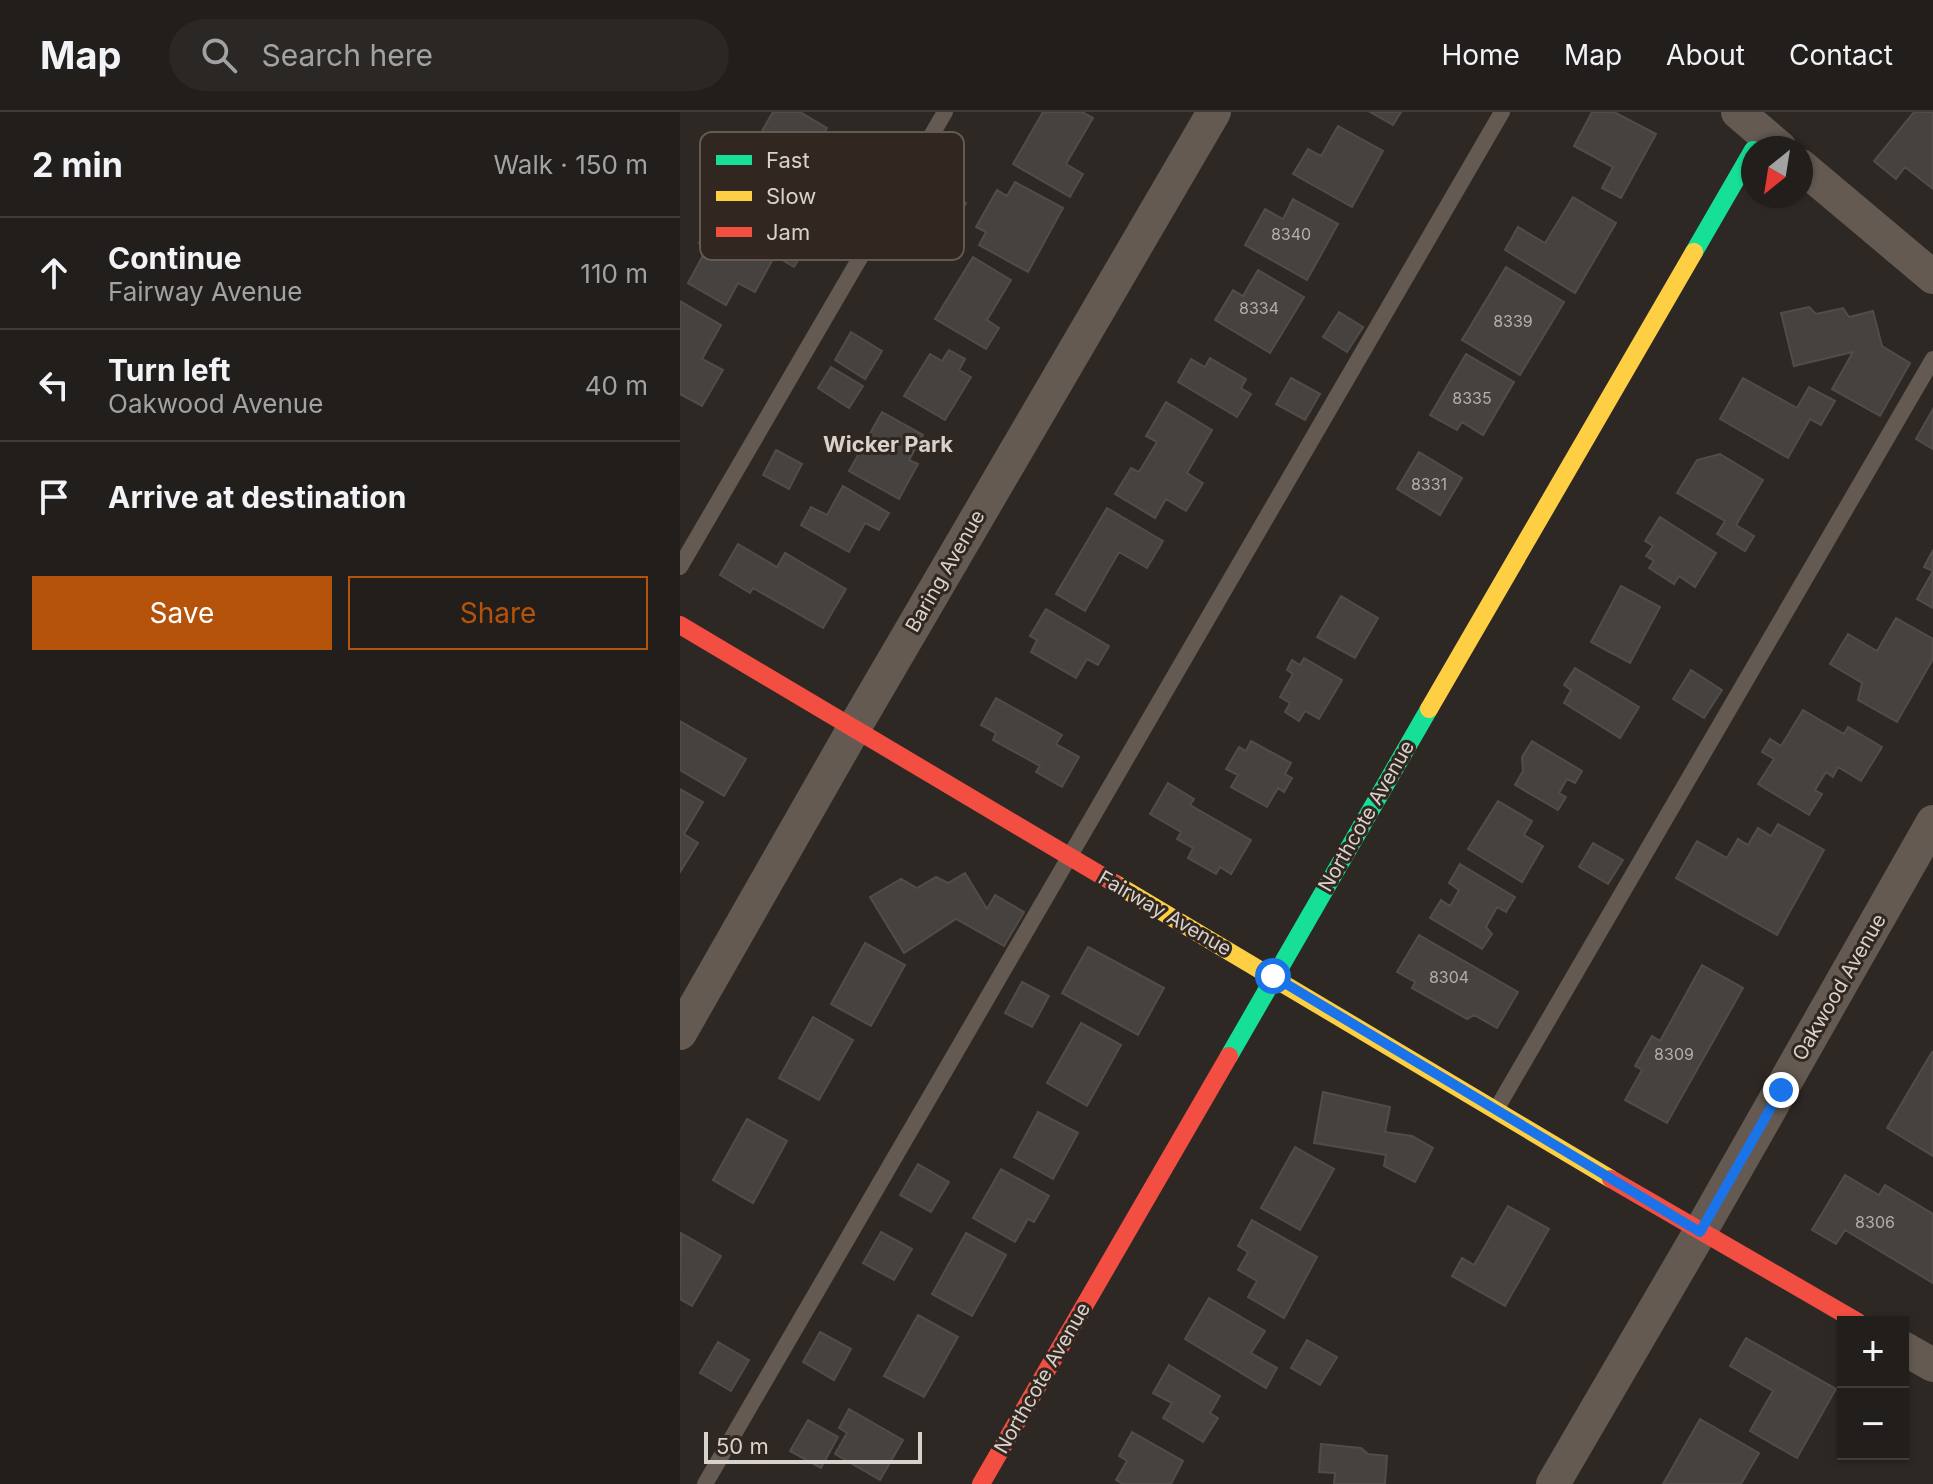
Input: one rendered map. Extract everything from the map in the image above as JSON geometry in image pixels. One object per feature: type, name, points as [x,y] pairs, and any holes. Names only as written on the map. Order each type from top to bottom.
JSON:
[{"type":"street","name":"Baring Avenue","points":[[680,1033],[1214,112]]},
{"type":"street","name":"Northcote Avenue","points":[[981,1484],[1761,134]]},
{"type":"street","points":[[1813,176],[1933,277]]},
{"type":"street","name":"Fairway Avenue","points":[[680,625],[1700,1232],[1847,1316]]},
{"type":"street","name":"Oakwood Avenue","points":[[1553,1484],[1933,822]]},
{"type":"street","points":[[1909,1351],[1933,1365]]},
{"type":"lane","points":[[933,132],[945,112]]},
{"type":"lane","points":[[705,1484],[1502,112]]},
{"type":"lane","points":[[680,567],[859,260]]},
{"type":"lane","points":[[1496,1110],[1933,359]]},
{"type":"building","points":[[773,112],[800,112],[827,128],[825,132],[762,131]]},
{"type":"building","points":[[1043,112],[1082,112],[1093,118],[1066,164],[1083,174],[1070,197],[1013,164]]},
{"type":"building","points":[[1370,112],[1401,112],[1393,125]]},
{"type":"building","points":[[1592,112],[1614,112],[1656,134],[1621,198],[1602,188],[1613,167],[1574,146]]},
{"type":"building","points":[[1914,112],[1933,112],[1933,189],[1905,167],[1896,179],[1874,161]]},
{"type":"building","points":[[1338,126],[1383,151],[1352,207],[1293,174],[1308,149],[1321,156]]},
{"type":"building","points":[[1015,182],[1063,208],[1028,272],[979,245],[986,232],[976,227],[997,190],[1007,196]]},
{"type":"building","points":[[1573,197],[1616,223],[1575,293],[1505,250],[1518,227],[1545,243]]},
{"type":"building","points":[[1293,199],[1338,224],[1307,280],[1245,245],[1265,209],[1283,219]]},
{"type":"building","points":[[973,257],[1011,280],[987,320],[999,328],[986,349],[935,319]]},
{"type":"building","points":[[700,260],[772,260],[755,292],[738,283],[726,305],[688,283]]},
{"type":"building","points":[[782,260],[798,260],[794,267]]},
{"type":"building","points":[[1506,267],[1564,302],[1520,375],[1462,340]]},
{"type":"building","points":[[1258,270],[1304,297],[1270,353],[1215,320],[1233,290],[1243,296]]},
{"type":"building","points":[[680,301],[721,325],[702,359],[723,370],[702,406],[680,394]]},
{"type":"building","points":[[1809,307],[1816,314],[1843,308],[1849,317],[1873,311],[1882,346],[1910,363],[1880,416],[1832,389],[1853,352],[1794,366],[1781,313]]},
{"type":"building","points":[[1339,312],[1363,327],[1347,352],[1323,337]]},
{"type":"building","points":[[851,332],[882,351],[865,379],[835,360]]},
{"type":"building","points":[[949,350],[965,359],[959,370],[971,377],[945,420],[904,396],[930,354],[942,361]]},
{"type":"building","points":[[1466,354],[1514,382],[1483,435],[1462,422],[1457,430],[1430,415]]},
{"type":"building","points":[[1210,358],[1246,379],[1241,388],[1251,394],[1237,417],[1178,382],[1191,359],[1205,367]]},
{"type":"building","points":[[831,367],[863,386],[849,408],[818,388]]},
{"type":"building","points":[[1291,378],[1320,394],[1305,420],[1276,404]]},
{"type":"building","points":[[1743,378],[1797,408],[1809,387],[1835,401],[1821,425],[1810,419],[1788,458],[1720,419]]},
{"type":"building","points":[[1166,402],[1212,430],[1187,473],[1203,483],[1186,511],[1166,499],[1155,518],[1115,494],[1131,468],[1139,472],[1157,442],[1146,436]]},
{"type":"building","points":[[1933,409],[1933,449],[1916,439]]},
{"type":"building","points":[[882,412],[923,435],[909,460],[918,464],[899,499],[849,471]]},
{"type":"building","points":[[776,450],[802,464],[789,489],[763,475]]},
{"type":"building","points":[[1419,452],[1462,478],[1440,515],[1397,489]]},
{"type":"building","points":[[1720,454],[1763,480],[1736,525],[1754,536],[1745,551],[1717,534],[1725,521],[1677,493],[1697,460]]},
{"type":"building","points":[[843,486],[889,513],[879,530],[865,523],[849,552],[801,525],[811,507],[827,515]]},
{"type":"building","points":[[1107,508],[1163,541],[1147,568],[1119,552],[1085,611],[1056,594]]},
{"type":"building","points":[[1660,517],[1716,553],[1695,587],[1679,576],[1674,584],[1649,568],[1654,561],[1646,556],[1653,546],[1645,541]]},
{"type":"building","points":[[738,544],[777,567],[785,553],[846,589],[823,628],[753,588],[750,593],[720,575]]},
{"type":"building","points":[[1933,550],[1933,571],[1924,567]]},
{"type":"building","points":[[1933,571],[1933,608],[1917,599]]},
{"type":"building","points":[[1621,586],[1660,607],[1630,663],[1591,642]]},
{"type":"building","points":[[1341,596],[1378,618],[1355,658],[1317,637]]},
{"type":"building","points":[[1046,609],[1109,646],[1098,665],[1087,659],[1076,678],[1031,652],[1037,640],[1030,636]]},
{"type":"building","points":[[1896,618],[1933,639],[1933,659],[1897,722],[1858,700],[1862,683],[1830,664],[1848,634],[1877,651]]},
{"type":"building","points":[[1304,658],[1342,680],[1319,719],[1305,711],[1299,721],[1285,712],[1290,703],[1280,697],[1293,674],[1287,670],[1292,660],[1300,665]]},
{"type":"building","points":[[1575,668],[1639,707],[1620,738],[1564,703],[1571,690],[1564,685]]},
{"type":"building","points":[[1691,670],[1722,690],[1704,718],[1673,699]]},
{"type":"building","points":[[996,698],[1062,735],[1056,744],[1079,757],[1062,787],[1036,772],[1040,766],[993,740],[996,733],[981,725]]},
{"type":"building","points":[[1803,710],[1844,734],[1848,727],[1882,747],[1861,781],[1838,767],[1833,777],[1826,772],[1815,790],[1822,794],[1809,815],[1758,784],[1774,759],[1762,752],[1770,739],[1781,746]]},
{"type":"building","points":[[680,721],[746,759],[724,796],[680,770]]},
{"type":"building","points":[[1251,741],[1291,763],[1285,774],[1292,778],[1284,792],[1278,788],[1267,807],[1231,787],[1238,775],[1226,769],[1239,747],[1246,751]]},
{"type":"building","points":[[1532,741],[1582,771],[1575,783],[1567,779],[1559,793],[1566,797],[1558,810],[1515,785],[1523,771],[1522,757]]},
{"type":"building","points":[[1168,783],[1194,799],[1190,805],[1251,840],[1231,874],[1220,867],[1216,874],[1188,858],[1193,848],[1177,839],[1181,832],[1150,814]]},
{"type":"building","points":[[680,789],[703,802],[684,834],[698,843],[680,872]]},
{"type":"building","points":[[1498,801],[1532,821],[1524,835],[1543,846],[1522,882],[1468,849]]},
{"type":"building","points":[[1778,824],[1824,850],[1777,935],[1676,878],[1697,841],[1727,858],[1738,839],[1748,845],[1758,828],[1771,836]]},
{"type":"building","points":[[1593,843],[1623,860],[1608,884],[1579,867]]},
{"type":"building","points":[[1460,864],[1515,897],[1506,912],[1497,907],[1486,927],[1492,934],[1482,949],[1430,918],[1441,900],[1450,906],[1459,890],[1449,883]]},
{"type":"building","points":[[965,873],[987,909],[995,895],[1024,912],[1004,946],[956,919],[904,953],[870,897],[901,879],[917,888],[936,877],[948,883]]},
{"type":"building","points":[[1419,935],[1518,992],[1497,1028],[1474,1015],[1467,1019],[1412,988],[1415,982],[1397,972]]},
{"type":"building","points":[[865,943],[905,965],[871,1026],[831,1004]]},
{"type":"building","points":[[1088,947],[1164,988],[1138,1035],[1062,993]]},
{"type":"building","points":[[1702,965],[1743,988],[1667,1123],[1625,1100],[1642,1070],[1635,1066],[1652,1036],[1660,1041]]},
{"type":"building","points":[[1022,982],[1049,996],[1032,1027],[1005,1013]]},
{"type":"building","points":[[813,1017],[853,1040],[819,1100],[779,1078]]},
{"type":"building","points":[[1081,1023],[1121,1045],[1087,1106],[1047,1083]]},
{"type":"building","points":[[1933,1052],[1933,1156],[1887,1128]]},
{"type":"building","points":[[1323,1092],[1390,1107],[1385,1132],[1412,1136],[1433,1148],[1415,1182],[1384,1166],[1386,1155],[1314,1143]]},
{"type":"building","points":[[1038,1112],[1078,1133],[1053,1179],[1014,1157]]},
{"type":"building","points":[[747,1119],[787,1141],[753,1203],[713,1180]]},
{"type":"building","points":[[1295,1147],[1334,1169],[1300,1230],[1261,1208]]},
{"type":"building","points":[[918,1164],[949,1182],[931,1212],[900,1195]]},
{"type":"building","points":[[1001,1169],[1049,1196],[1034,1222],[1028,1219],[1015,1242],[973,1218]]},
{"type":"building","points":[[1845,1175],[1879,1195],[1885,1185],[1933,1214],[1933,1283],[1845,1230],[1836,1244],[1812,1230]]},
{"type":"building","points":[[1508,1206],[1549,1229],[1505,1306],[1452,1276],[1462,1258],[1474,1265]]},
{"type":"building","points":[[1252,1220],[1317,1257],[1284,1318],[1248,1297],[1257,1281],[1238,1270],[1248,1252],[1238,1246]]},
{"type":"building","points":[[881,1232],[912,1249],[894,1280],[863,1263]]},
{"type":"building","points":[[681,1233],[721,1256],[692,1306],[680,1299]]},
{"type":"building","points":[[966,1233],[1006,1255],[972,1316],[932,1294]]},
{"type":"building","points":[[1209,1298],[1265,1331],[1251,1353],[1277,1368],[1266,1388],[1185,1339]]},
{"type":"building","points":[[918,1315],[958,1337],[924,1397],[884,1376]]},
{"type":"building","points":[[820,1332],[851,1349],[834,1380],[803,1362]]},
{"type":"building","points":[[1746,1338],[1836,1389],[1797,1458],[1750,1431],[1773,1391],[1730,1366]]},
{"type":"building","points":[[1307,1340],[1337,1357],[1320,1385],[1291,1368]]},
{"type":"building","points":[[718,1342],[749,1360],[731,1391],[700,1373]]},
{"type":"building","points":[[1169,1365],[1220,1396],[1210,1413],[1218,1418],[1203,1442],[1163,1418],[1172,1403],[1153,1393]]},
{"type":"building","points":[[849,1409],[903,1440],[880,1480],[835,1454],[847,1433],[839,1428]]},
{"type":"building","points":[[1700,1419],[1759,1453],[1741,1484],[1663,1484]]},
{"type":"building","points":[[808,1420],[838,1437],[821,1468],[790,1451]]},
{"type":"building","points":[[1132,1432],[1183,1461],[1171,1484],[1123,1484],[1116,1480],[1127,1461],[1119,1456]]},
{"type":"building","points":[[1321,1444],[1361,1448],[1368,1454],[1387,1456],[1385,1484],[1334,1484],[1335,1473],[1319,1472]]},
{"type":"traffic: fast","points":[[1694,252],[1741,171]]},
{"type":"traffic: fast","points":[[1229,1056],[1429,709]]},
{"type":"traffic: slow","points":[[1429,709],[1694,252]]},
{"type":"traffic: slow","points":[[1114,883],[1611,1179]]},
{"type":"traffic: jam","points":[[680,625],[1114,883]]},
{"type":"traffic: jam","points":[[981,1484],[1229,1056]]},
{"type":"traffic: jam","points":[[1611,1179],[1848,1316]]},
{"type":"district","name":"Wicker Park","points":[[888,444]]},
{"type":"route","points":[[1273,976],[1700,1232],[1781,1090]]}]
